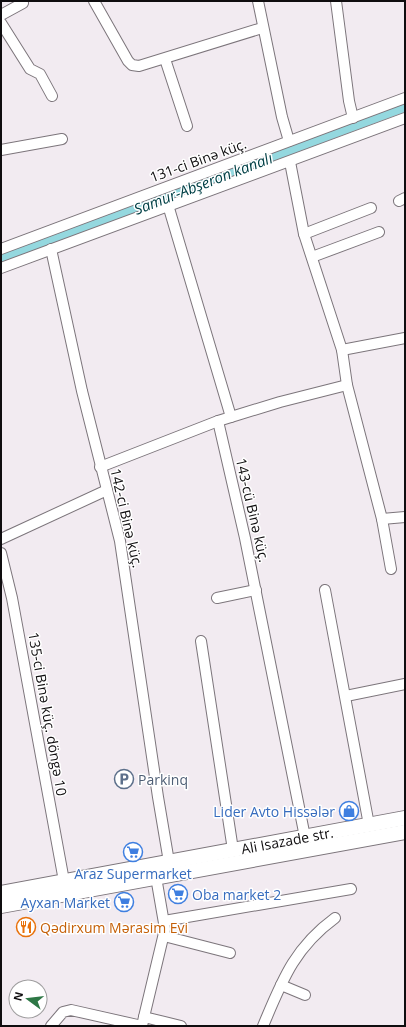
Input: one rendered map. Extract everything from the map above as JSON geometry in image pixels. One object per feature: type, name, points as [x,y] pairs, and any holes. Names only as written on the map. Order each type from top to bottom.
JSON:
[{"type":"main road","name":"Ali Isazade str.","points":[[170,868],[233,850],[405,818]]},
{"type":"main road","name":"Ali Isazade str.","points":[[170,868],[405,832]]},
{"type":"main road","points":[[1,906],[170,868]]},
{"type":"main road","points":[[1,893],[64,881],[155,871]]},
{"type":"street","points":[[94,1],[128,61],[132,65],[139,66],[262,28]]},
{"type":"street","points":[[258,1],[262,28],[282,117],[289,141]]},
{"type":"street","points":[[336,1],[349,101],[353,118]]},
{"type":"street","points":[[1,15],[23,3]]},
{"type":"street","points":[[1,23],[30,69],[40,74],[52,96]]},
{"type":"street","points":[[165,58],[187,126]]},
{"type":"street","name":"131-ci Binə küç.","points":[[1,249],[405,98]]},
{"type":"street","points":[[1,268],[168,205],[290,162],[405,118]]},
{"type":"street","points":[[1,150],[62,139]]},
{"type":"street","points":[[290,162],[304,234],[342,350],[347,385],[382,519],[391,569]]},
{"type":"street","points":[[168,205],[231,417]]},
{"type":"street","points":[[304,234],[371,208]]},
{"type":"street","points":[[312,257],[379,232]]},
{"type":"street","name":"142-ci Binə küç.","points":[[51,249],[82,391],[125,567],[158,797],[170,868]]},
{"type":"street","points":[[342,350],[405,338]]},
{"type":"street","points":[[100,467],[218,421],[280,402],[347,385]]},
{"type":"street","name":"143-cü Binə küç.","points":[[218,421],[256,590],[305,837]]},
{"type":"street","points":[[1,539],[107,490]]},
{"type":"street","points":[[382,519],[405,517]]},
{"type":"street","name":"135-ci Binə küç. döngə 10","points":[[1,553],[12,598],[64,881]]},
{"type":"street","points":[[217,598],[256,590]]},
{"type":"street","points":[[325,590],[369,825]]},
{"type":"street","points":[[201,641],[233,850]]},
{"type":"street","points":[[346,696],[405,684]]},
{"type":"street","points":[[143,1023],[164,936],[164,921],[155,871]]},
{"type":"street","points":[[164,921],[351,889]]},
{"type":"street","points":[[263,1026],[294,959],[320,929],[335,918]]},
{"type":"street","points":[[164,936],[230,953]]},
{"type":"street","points":[[281,985],[305,995]]},
{"type":"street","points":[[51,1026],[63,1012],[71,1010],[143,1023],[181,1026]]},
{"type":"waterway","name":"Samur-Abşeron kanalı","points":[[1,259],[405,107]]},
{"type":"place","name":"Parkinq","points":[[124,779]]},
{"type":"place","name":"Lider Avto Hissələr","points":[[349,811]]},
{"type":"place","name":"Araz Supermarket","points":[[133,852]]},
{"type":"place","name":"Oba market 2","points":[[178,894]]},
{"type":"place","name":"Ayxan Market","points":[[124,902]]},
{"type":"place","name":"Qədirxum Mərasim Evi","points":[[26,927]]}]
